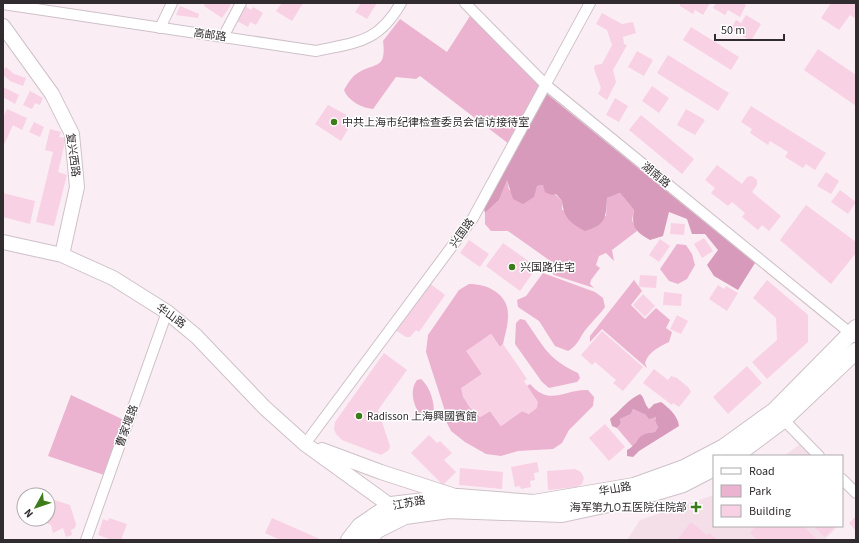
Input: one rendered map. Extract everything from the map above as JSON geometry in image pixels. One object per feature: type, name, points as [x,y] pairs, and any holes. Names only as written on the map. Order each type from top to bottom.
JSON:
[{"type":"main road","name":"复兴西路","points":[[3,26],[52,94],[72,134],[77,186],[62,255]]},
{"type":"main road","name":"华山路","points":[[3,242],[62,255],[113,278],[167,312],[196,336],[265,408],[305,444],[405,516],[449,510],[562,514],[636,498],[684,484],[713,469]]},
{"type":"main road","name":"华山路","points":[[736,455],[778,415],[854,333]]},
{"type":"main road","name":"华山路","points":[[305,444],[381,472],[458,497],[534,503],[634,486],[684,468],[724,447],[778,415],[856,351]]},
{"type":"main road","name":"江苏路","points":[[349,540],[360,526],[391,505],[458,497]]},
{"type":"main road","name":"江苏路","points":[[368,540],[377,530],[405,516]]},
{"type":"street","points":[[160,28],[172,3]]},
{"type":"street","points":[[223,37],[241,3]]},
{"type":"street","name":"高邮路","points":[[3,4],[49,7],[160,28],[316,50],[357,42],[370,37],[382,30],[401,3]]},
{"type":"street","name":"湖南路","points":[[465,3],[546,85],[854,333]]},
{"type":"street","name":"兴国路","points":[[305,444],[473,218],[590,3]]},
{"type":"street","name":"曹家堰路","points":[[86,540],[167,312]]},
{"type":"street","points":[[778,415],[818,455]]},
{"type":"street","points":[[843,480],[856,493]]},
{"type":"shaded area","points":[[547,94],[755,263],[738,290],[714,276],[707,265],[718,250],[705,234],[692,234],[687,219],[669,212],[663,236],[650,240],[635,228],[633,221],[634,210],[620,193],[607,198],[606,211],[603,220],[597,226],[585,231],[572,223],[566,216],[562,201],[556,194],[552,195],[545,192],[543,185],[537,186],[534,197],[523,204],[513,199],[507,180],[499,200],[485,213],[484,209]]},
{"type":"shaded area","points":[[640,394],[649,409],[654,404],[661,402],[664,404],[675,416],[679,426],[639,451],[633,457],[627,456],[627,450],[643,435],[655,432],[658,427],[655,421],[656,417],[649,419],[646,415],[633,409],[631,414],[620,419],[621,423],[617,428],[612,426],[610,419],[635,396]]},
{"type":"shaded area","points":[[800,444],[811,455],[785,455]]},
{"type":"shaded area","name":"海军第九O五医院住院部","points":[[713,495],[713,527],[837,527],[824,540],[627,540],[640,520]]},
{"type":"green space","points":[[470,16],[541,86],[509,144],[420,76],[416,79],[396,77],[373,109],[364,107],[352,101],[346,94],[344,90],[354,76],[381,62],[384,51],[383,41],[400,19],[447,52]]},
{"type":"green space","points":[[507,179],[509,190],[543,185],[562,201],[562,210],[606,216],[607,198],[620,193],[634,210],[632,220],[637,231],[612,250],[614,261],[606,253],[599,256],[596,265],[600,268],[591,280],[590,284],[594,288],[554,275],[547,268],[549,260],[508,231],[491,231],[485,224],[485,213],[499,200]]},
{"type":"green space","points":[[677,244],[686,245],[692,254],[695,265],[687,279],[678,284],[669,281],[660,269]]},
{"type":"green space","points":[[543,273],[595,292],[603,298],[605,307],[587,328],[573,348],[568,351],[555,346],[539,321],[518,307],[517,300],[526,296]]},
{"type":"green space","points":[[634,280],[642,291],[631,305],[645,319],[656,308],[670,320],[666,328],[672,332],[669,342],[649,355],[645,363],[647,368],[602,329],[590,342],[590,336]]},
{"type":"green space","points":[[469,284],[476,284],[490,288],[501,296],[505,302],[508,316],[503,344],[500,347],[491,334],[467,351],[482,374],[462,388],[466,401],[476,414],[480,417],[490,411],[501,426],[522,411],[529,414],[527,386],[530,384],[537,391],[551,396],[579,390],[588,390],[594,397],[593,406],[569,430],[562,443],[553,449],[518,451],[501,456],[486,454],[465,442],[451,431],[445,419],[444,408],[426,352],[428,335],[459,290]]},
{"type":"green space","points":[[520,319],[525,320],[552,356],[578,373],[580,378],[577,382],[549,388],[542,382],[515,344],[516,323]]},
{"type":"green space","points":[[421,379],[430,391],[433,401],[433,417],[428,420],[419,413],[414,402],[414,385],[417,380]]},
{"type":"green space","points":[[71,395],[124,420],[104,475],[48,456]]},
{"type":"green space","points":[[633,409],[646,415],[656,416],[655,421],[658,427],[655,432],[642,436],[633,447],[617,428],[621,423],[620,419],[631,414]]},
{"type":"building","points":[[205,3],[228,3],[231,5],[222,18],[204,6]]},
{"type":"building","points":[[282,3],[303,3],[292,21],[276,11]]},
{"type":"building","points":[[361,3],[377,3],[367,19],[355,12]]},
{"type":"building","points":[[680,3],[710,3],[703,15],[695,10],[693,14],[680,6]]},
{"type":"building","points":[[716,3],[742,3],[746,5],[740,17],[728,10],[725,15],[713,8]]},
{"type":"building","points":[[831,3],[856,3],[856,19],[850,15],[839,30],[821,18]]},
{"type":"building","points":[[180,6],[199,14],[198,18],[176,15]]},
{"type":"building","points":[[245,6],[251,10],[253,7],[263,13],[256,25],[250,22],[248,27],[237,21]]},
{"type":"building","points":[[602,13],[622,24],[633,22],[636,33],[623,37],[624,44],[627,45],[613,70],[616,82],[607,100],[598,94],[601,88],[594,69],[595,65],[602,64],[612,45],[607,30],[596,24]]},
{"type":"building","points":[[746,15],[761,24],[751,41],[731,29],[736,20],[741,23]]},
{"type":"building","points":[[691,27],[739,57],[731,70],[683,40]]},
{"type":"building","points":[[818,49],[856,75],[856,106],[804,70]]},
{"type":"building","points":[[637,51],[653,60],[644,76],[628,67]]},
{"type":"building","points":[[668,55],[729,93],[718,111],[657,73]]},
{"type":"building","points":[[6,67],[14,74],[26,78],[23,86],[10,81],[3,75],[3,71]]},
{"type":"building","points":[[652,86],[669,98],[659,113],[642,101]]},
{"type":"building","points":[[3,87],[19,95],[15,104],[3,97]]},
{"type":"building","points":[[30,91],[43,98],[40,105],[35,103],[32,109],[23,105]]},
{"type":"building","points":[[615,98],[628,106],[619,122],[606,115]]},
{"type":"building","name":"中共上海市纪律检查委员会信访接待室","points":[[328,105],[354,119],[341,141],[315,124]]},
{"type":"building","points":[[751,106],[826,153],[815,170],[806,164],[803,168],[785,157],[788,152],[770,141],[768,145],[750,133],[752,129],[741,122]]},
{"type":"building","points":[[7,109],[27,118],[22,130],[13,125],[3,147],[3,118]]},
{"type":"building","points":[[686,109],[705,120],[695,135],[677,125]]},
{"type":"building","points":[[641,115],[694,159],[682,174],[629,130]]},
{"type":"building","points":[[34,122],[44,127],[40,137],[29,132]]},
{"type":"building","points":[[50,129],[61,132],[59,137],[66,138],[58,172],[67,175],[54,226],[36,222],[53,152],[45,150]]},
{"type":"building","points":[[717,165],[742,184],[747,177],[752,176],[757,180],[757,185],[752,192],[781,216],[769,231],[762,225],[758,230],[742,217],[745,213],[732,202],[728,206],[711,193],[715,188],[705,180]]},
{"type":"building","points":[[826,172],[839,181],[831,194],[817,186]]},
{"type":"building","points":[[840,190],[856,202],[848,214],[831,202]]},
{"type":"building","points":[[3,193],[35,201],[30,224],[3,217]]},
{"type":"building","points":[[806,205],[856,242],[856,253],[831,284],[780,240]]},
{"type":"building","points":[[671,223],[685,224],[684,235],[670,234]]},
{"type":"building","points":[[704,238],[713,251],[702,258],[694,244]]},
{"type":"building","points":[[660,239],[670,246],[659,262],[649,255]]},
{"type":"building","points":[[469,240],[489,254],[480,267],[460,253]]},
{"type":"building","name":"兴国路住宅","points":[[503,243],[537,267],[520,291],[486,266]]},
{"type":"building","points":[[640,275],[657,276],[656,288],[639,287]]},
{"type":"building","points":[[767,280],[808,315],[808,342],[767,379],[752,362],[777,340],[776,318],[753,298]]},
{"type":"building","points":[[428,282],[445,295],[419,332],[416,330],[410,337],[406,337],[395,330]]},
{"type":"building","points":[[718,285],[724,289],[726,286],[738,293],[727,311],[709,299]]},
{"type":"building","points":[[664,292],[682,294],[681,306],[663,305]]},
{"type":"building","points":[[643,294],[655,306],[645,317],[633,305]]},
{"type":"building","points":[[677,315],[688,321],[681,334],[670,329]]},
{"type":"building","points":[[602,331],[643,367],[623,391],[613,383],[616,380],[595,362],[592,365],[581,355]]},
{"type":"building","points":[[491,334],[500,347],[503,344],[527,379],[524,381],[538,402],[537,408],[529,414],[522,411],[501,426],[490,411],[480,417],[473,411],[463,397],[461,388],[482,374],[466,351]]},
{"type":"building","name":"Radisson 上海興國賓館","points":[[384,353],[407,370],[378,410],[390,446],[389,450],[381,455],[342,440],[336,434],[334,429],[335,422]]},
{"type":"building","points":[[747,366],[762,383],[728,414],[713,397]]},
{"type":"building","points":[[654,369],[668,380],[671,376],[677,378],[688,387],[691,392],[679,407],[673,403],[672,405],[643,383]]},
{"type":"building","points":[[605,424],[625,447],[609,461],[589,438]]},
{"type":"building","points":[[429,435],[437,443],[440,441],[452,453],[444,460],[456,472],[443,485],[411,453]]},
{"type":"building","points":[[537,462],[539,472],[534,473],[535,480],[530,481],[531,487],[521,489],[520,486],[515,487],[511,467]]},
{"type":"building","points":[[460,468],[503,472],[502,489],[459,485]]},
{"type":"building","points":[[575,469],[581,472],[584,478],[582,484],[577,487],[548,490],[547,471]]},
{"type":"building","points":[[56,501],[70,505],[76,524],[75,528],[71,530],[72,535],[66,537],[63,528],[53,533],[52,527],[56,527]]},
{"type":"building","points":[[856,516],[856,531],[849,523]]},
{"type":"building","points":[[109,518],[127,524],[121,540],[112,540],[98,535],[103,519],[108,521]]},
{"type":"building","points":[[272,518],[322,540],[280,540],[265,533]]},
{"type":"building","points":[[691,522],[707,535],[709,533],[718,540],[677,540]]},
{"type":"building","points":[[755,527],[805,527],[817,540],[758,540],[750,533]]},
{"type":"building","points":[[816,527],[835,527],[825,537],[815,528]]},
{"type":"place","name":"中共上海市纪律检查委员会信访接待室","points":[[334,122]]},
{"type":"place","name":"兴国路住宅","points":[[512,267]]},
{"type":"place","name":"Radisson 上海興國賓館","points":[[359,416]]},
{"type":"place","name":"海军第九O五医院住院部","points":[[696,507]]}]
